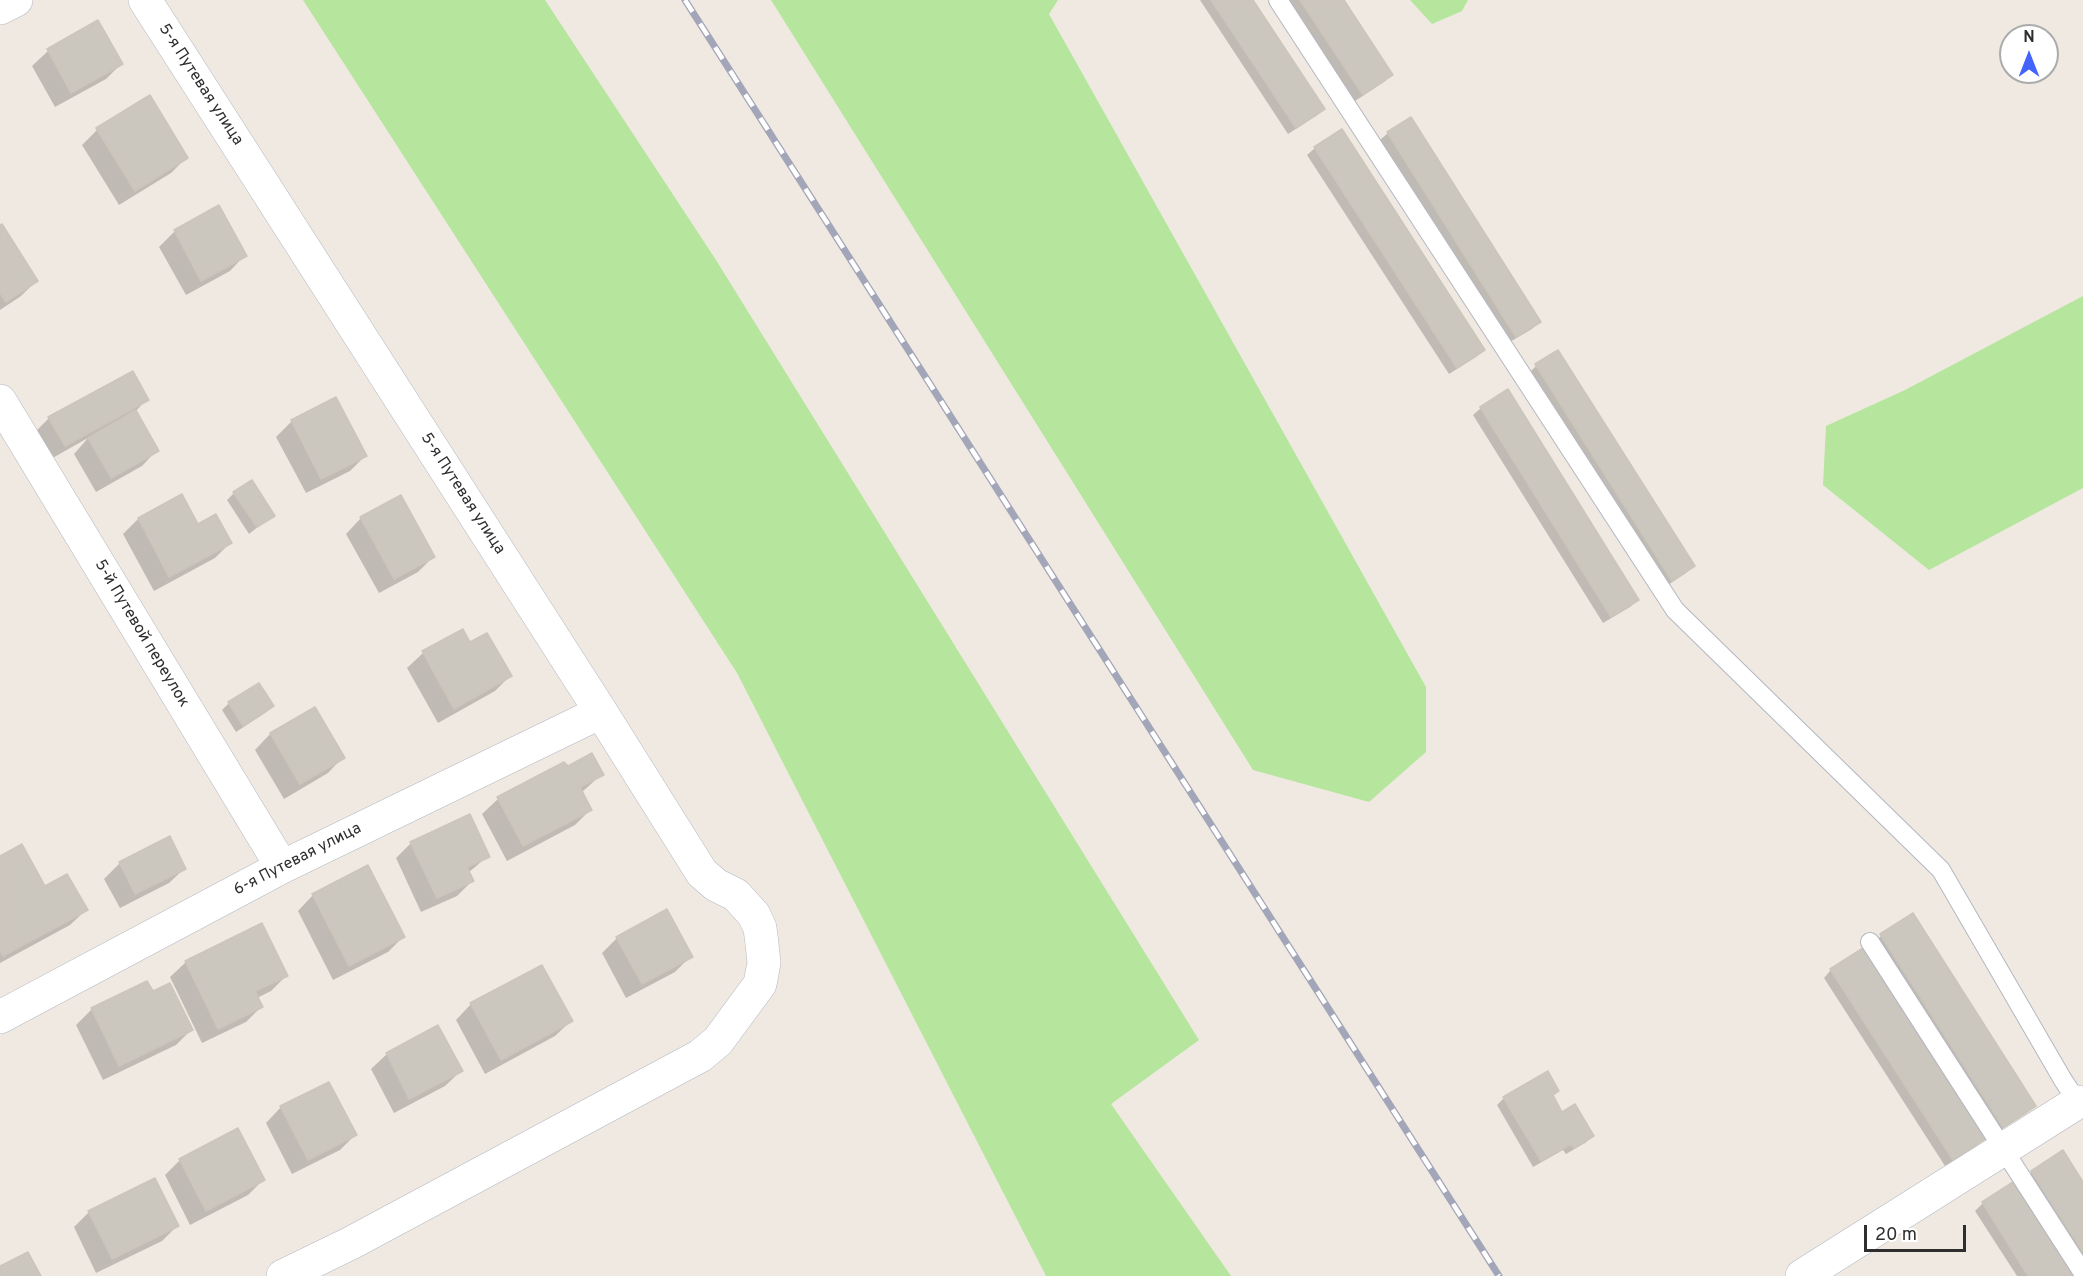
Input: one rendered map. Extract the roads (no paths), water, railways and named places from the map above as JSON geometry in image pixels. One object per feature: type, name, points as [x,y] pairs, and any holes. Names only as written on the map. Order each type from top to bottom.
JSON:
[{"type":"street","points":[[0,8],[16,0]]},
{"type":"street","name":"5-я Путевая улица","points":[[145,0],[702,873],[716,885],[736,895],[754,915],[760,928],[762,944],[764,963],[760,984],[718,1041],[700,1056],[351,1243],[283,1276]]},
{"type":"street","name":"5-й Путевой переулок","points":[[0,401],[282,867]]},
{"type":"street","name":"6-я Путевая улица","points":[[0,1017],[282,867],[601,712]]},
{"type":"street","points":[[1802,1276],[2003,1149],[2080,1106]]},
{"type":"lane","points":[[1278,0],[1675,610],[1941,870],[2080,1106]]},
{"type":"lane","points":[[1870,942],[2083,1273]]},
{"type":"railway","points":[[685,0],[1499,1276]]}]
